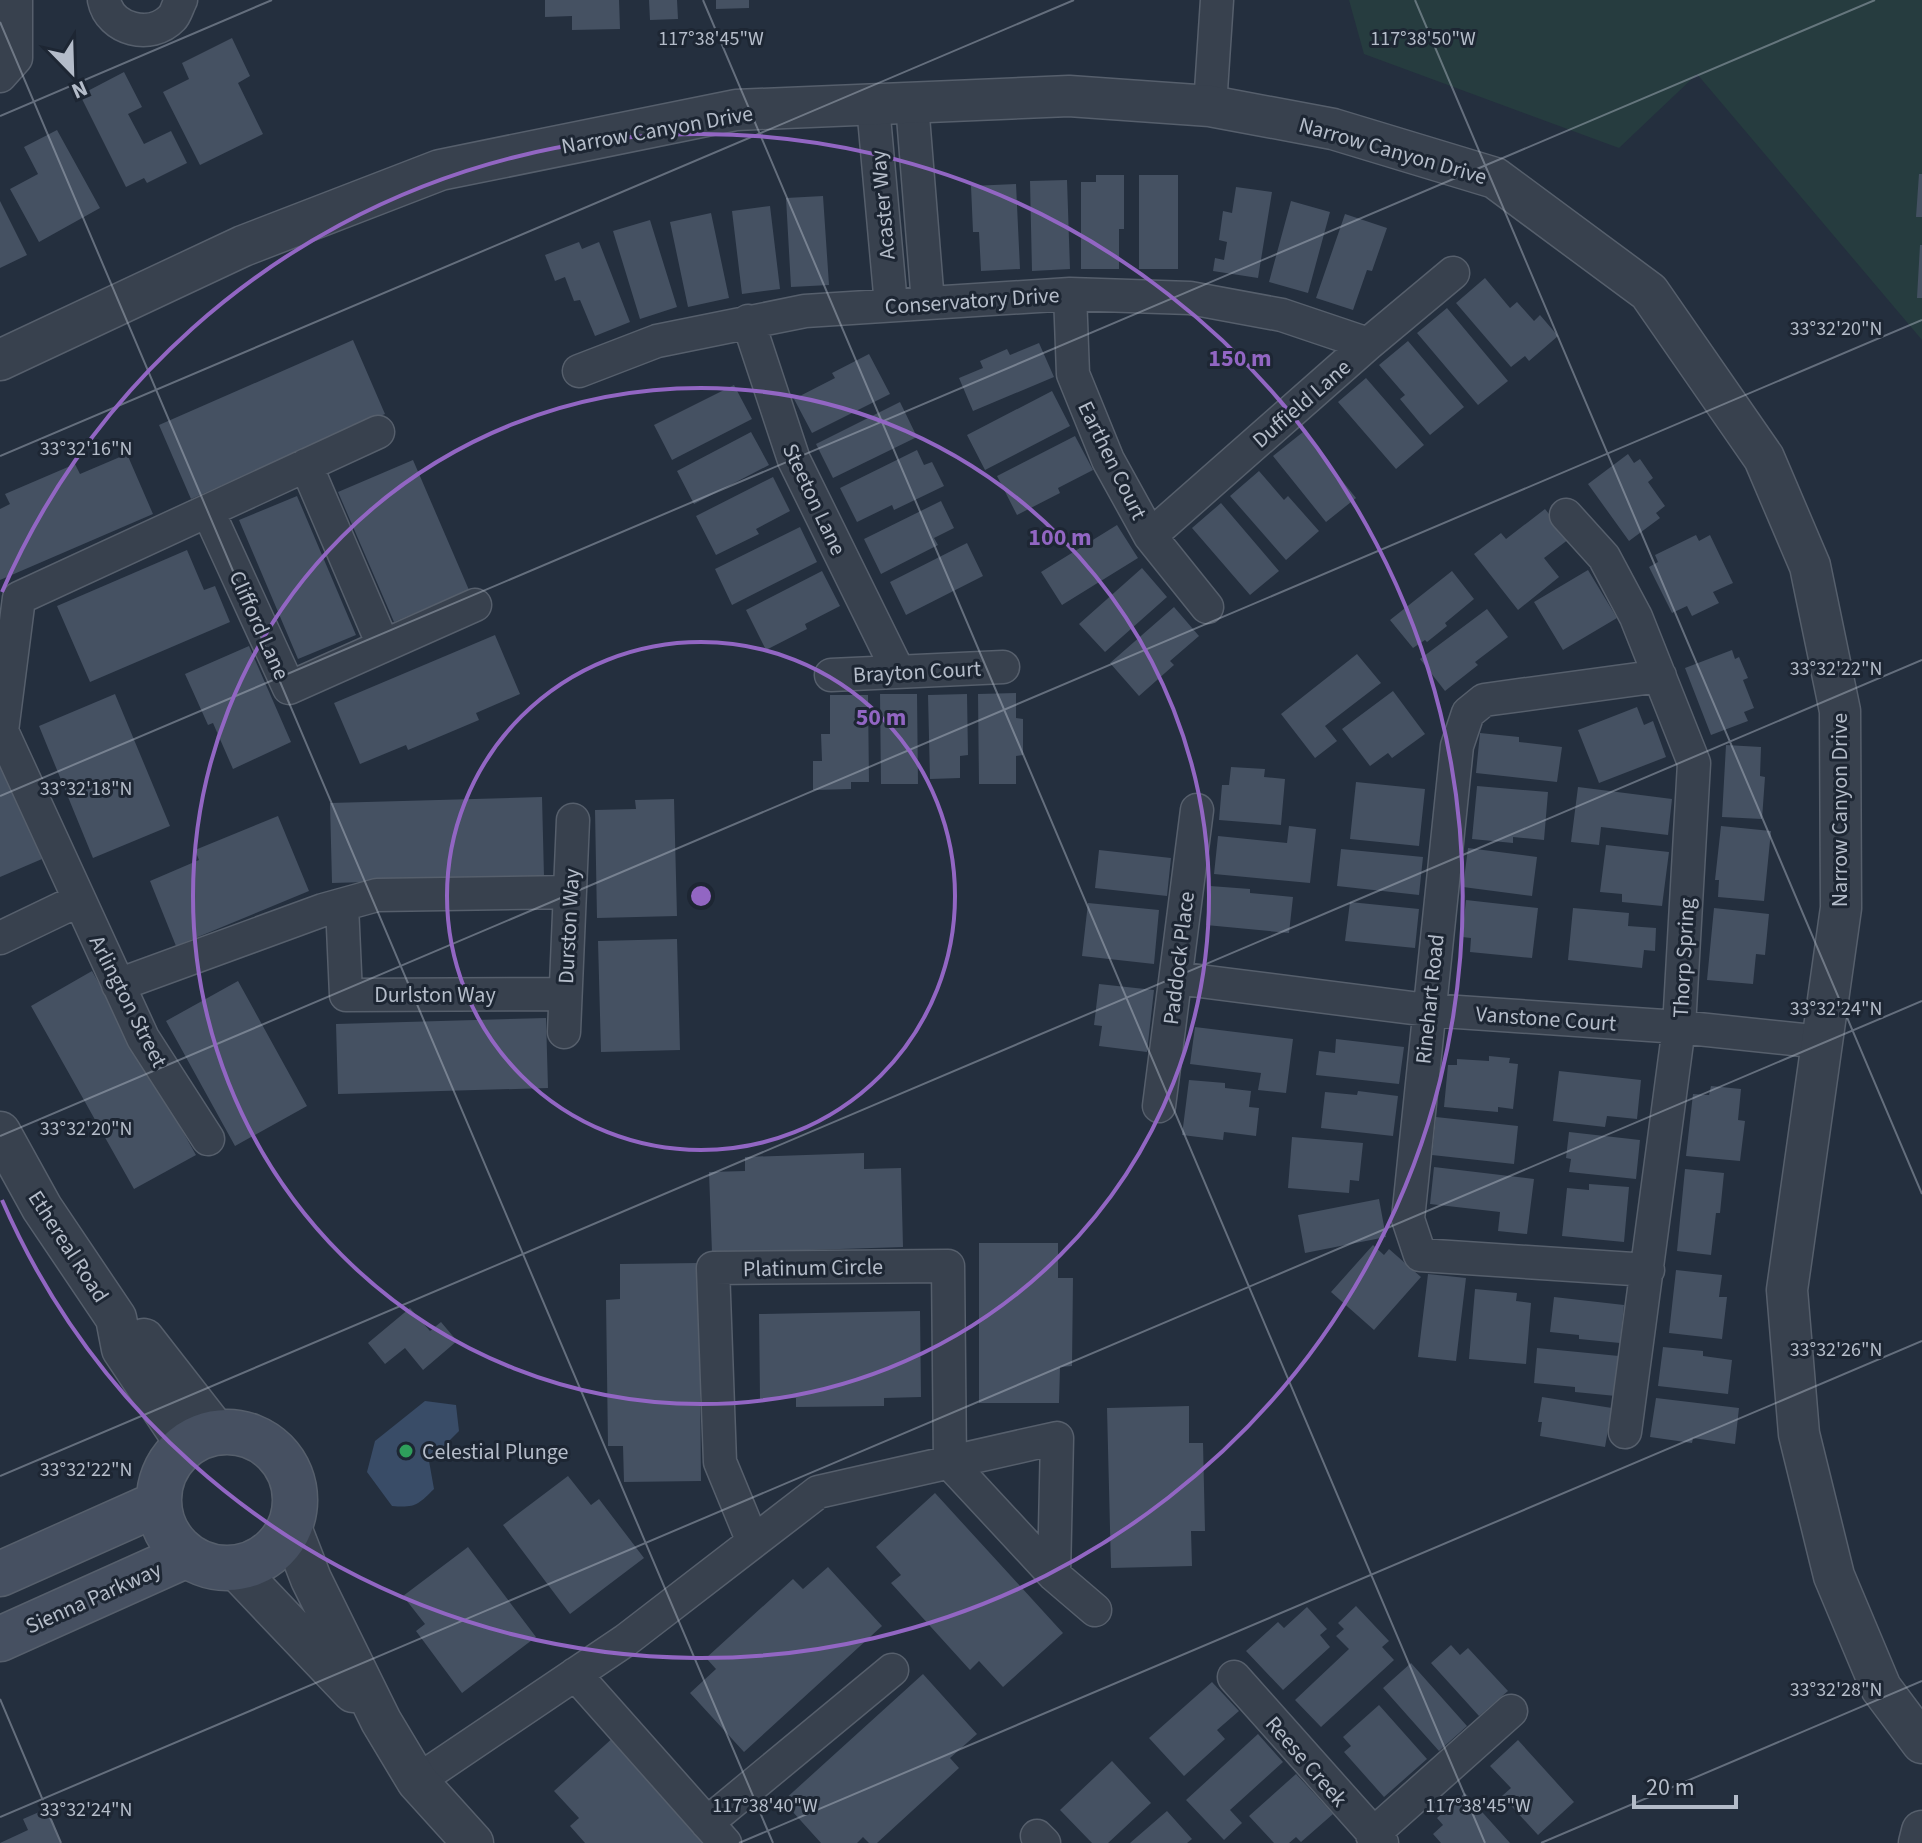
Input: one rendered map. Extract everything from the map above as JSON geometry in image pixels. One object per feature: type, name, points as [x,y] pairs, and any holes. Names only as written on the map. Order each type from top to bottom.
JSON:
[{"type":"main road","points":[[238,1433],[256,1439],[281,1458],[293,1480],[296,1502],[290,1525],[282,1541],[252,1564],[218,1568],[187,1555],[172,1541],[163,1523],[159,1503],[166,1471],[175,1457],[203,1440],[238,1433]]},
{"type":"main road","points":[[0,1574],[159,1503]]},
{"type":"main road","name":"Sienna Parkway","points":[[0,1639],[187,1555]]},
{"type":"street","points":[[0,76],[16,58],[16,0]]},
{"type":"street","points":[[104,0],[106,10],[125,27],[150,30],[172,18],[181,0]]},
{"type":"street","points":[[1210,106],[1217,0]]},
{"type":"street","name":"Narrow Canyon Drive","points":[[0,360],[243,246],[440,170],[736,110],[1069,96],[1210,106],[1333,129],[1495,178],[1649,292],[1764,458],[1810,566],[1840,711],[1841,908],[1787,1290],[1799,1434],[1834,1576],[1881,1688],[1922,1743]]},
{"type":"street","name":"Acaster Way","points":[[912,104],[928,303]]},
{"type":"street","name":"Acaster Way","points":[[873,106],[891,305]]},
{"type":"street","name":"Duffield Lane","points":[[1150,536],[1453,273]]},
{"type":"street","name":"Conservatory Drive","points":[[579,371],[657,341],[805,311],[1070,294],[1190,298],[1282,315],[1368,344]]},
{"type":"street","name":"Earthen Court","points":[[1070,294],[1073,374],[1108,460],[1150,536],[1207,607]]},
{"type":"street","name":"Steeton Lane","points":[[748,321],[794,460],[898,671]]},
{"type":"street","points":[[208,511],[378,432]]},
{"type":"street","points":[[306,465],[383,645]]},
{"type":"street","name":"Arlington Street","points":[[208,511],[19,598],[2,731],[143,1038],[208,1139]]},
{"type":"street","name":"Clifford Lane","points":[[208,511],[289,688],[475,605]]},
{"type":"street","name":"Thorp Spring","points":[[1566,515],[1604,557],[1636,617],[1694,763],[1679,1027],[1625,1432]]},
{"type":"street","name":"Brayton Court","points":[[831,675],[1003,667]]},
{"type":"street","name":"Rinehart Road","points":[[1648,1270],[1420,1255],[1408,1219],[1457,746],[1468,713],[1484,700],[1660,676]]},
{"type":"street","name":"Paddock Place","points":[[1159,1106],[1197,810]]},
{"type":"street","name":"Durston Way","points":[[564,1032],[573,820]]},
{"type":"street","points":[[118,985],[377,895],[570,892]]},
{"type":"street","points":[[0,938],[79,900]]},
{"type":"street","name":"Durlston Way","points":[[342,905],[346,995],[565,994]]},
{"type":"street","name":"Vanstone Court","points":[[1176,978],[1428,1010],[1679,1027],[1822,1042]]},
{"type":"street","name":"Ethereal Road","points":[[0,1132],[42,1208],[116,1318],[139,1332],[203,1440]]},
{"type":"street","name":"Platinum Circle","points":[[753,1542],[720,1462],[713,1268],[948,1266],[950,1463]]},
{"type":"street","points":[[417,1781],[626,1640],[818,1492],[1057,1438],[1054,1575]]},
{"type":"street","points":[[950,1463],[1054,1575],[1095,1610]]},
{"type":"street","points":[[290,1525],[311,1579],[381,1721],[417,1781],[473,1843]]},
{"type":"street","points":[[235,1568],[381,1721]]},
{"type":"street","points":[[575,1674],[716,1833],[892,1670]]},
{"type":"street","name":"Reese Creek","points":[[1234,1677],[1377,1839]]},
{"type":"street","points":[[1377,1839],[1511,1711]]},
{"type":"street","points":[[1919,1843],[1922,1831]]},
{"type":"green space","points":[[1349,0],[1922,0],[1922,340],[1697,74],[1619,148],[1364,54]]},
{"type":"water","name":"Celestial Plunge","points":[[425,1401],[456,1405],[459,1431],[429,1461],[434,1489],[416,1504],[392,1506],[367,1472],[375,1441]]},
{"type":"building","points":[[545,0],[619,0],[620,29],[572,30],[572,16],[545,17]]},
{"type":"building","points":[[649,0],[677,0],[678,19],[650,20]]},
{"type":"building","points":[[716,0],[749,0],[749,8],[716,9]]},
{"type":"building","points":[[232,38],[250,76],[238,83],[263,134],[200,165],[163,92],[189,79],[182,63]]},
{"type":"building","points":[[124,72],[142,107],[128,114],[144,144],[171,131],[187,163],[147,183],[144,178],[126,187],[80,95]]},
{"type":"building","points":[[57,130],[100,208],[39,242],[10,189],[38,174],[24,147]]},
{"type":"building","points":[[1919,174],[1922,174],[1922,217],[1916,217]]},
{"type":"building","points":[[1096,175],[1124,175],[1124,229],[1119,229],[1119,269],[1081,269],[1081,182],[1096,182]]},
{"type":"building","points":[[1139,175],[1178,175],[1178,269],[1139,269]]},
{"type":"building","points":[[1067,180],[1070,269],[1032,271],[1030,181]]},
{"type":"building","points":[[1016,184],[1020,269],[981,271],[979,232],[973,232],[971,186]]},
{"type":"building","points":[[1236,187],[1272,192],[1258,278],[1213,271],[1215,258],[1224,260],[1227,242],[1219,240],[1223,211],[1232,213]]},
{"type":"building","points":[[823,196],[829,285],[791,287],[786,198]]},
{"type":"building","points":[[0,201],[27,255],[0,268]]},
{"type":"building","points":[[1291,201],[1330,212],[1308,293],[1269,282]]},
{"type":"building","points":[[770,206],[780,289],[742,294],[732,211]]},
{"type":"building","points":[[711,213],[729,298],[688,307],[670,222]]},
{"type":"building","points":[[1345,214],[1387,228],[1372,271],[1367,270],[1353,310],[1316,298]]},
{"type":"building","points":[[650,220],[677,307],[640,319],[613,231]]},
{"type":"building","points":[[579,242],[582,249],[599,242],[630,322],[595,336],[580,300],[574,301],[565,277],[555,281],[545,255]]},
{"type":"building","points":[[1920,245],[1922,298],[1917,298]]},
{"type":"building","points":[[1485,278],[1510,308],[1517,302],[1534,321],[1540,315],[1558,336],[1529,361],[1525,356],[1511,367],[1456,303]]},
{"type":"building","points":[[1447,308],[1508,381],[1478,405],[1417,333]]},
{"type":"building","points":[[353,340],[385,414],[191,499],[159,425]]},
{"type":"building","points":[[1408,341],[1464,407],[1430,435],[1400,399],[1405,395],[1379,365]]},
{"type":"building","points":[[1039,343],[1054,377],[973,411],[959,378],[983,368],[980,361],[1007,349],[1010,355]]},
{"type":"building","points":[[869,354],[890,394],[812,433],[794,399],[835,378],[832,373]]},
{"type":"building","points":[[1366,378],[1424,445],[1396,469],[1338,402]]},
{"type":"building","points":[[734,385],[752,419],[672,460],[654,425]]},
{"type":"building","points":[[1052,391],[1070,426],[985,470],[967,435]]},
{"type":"building","points":[[900,402],[917,437],[833,478],[816,444]]},
{"type":"building","points":[[751,432],[769,465],[694,504],[677,471]]},
{"type":"building","points":[[1303,432],[1356,498],[1326,522],[1273,456]]},
{"type":"building","points":[[1075,436],[1093,470],[1058,488],[1060,493],[1017,515],[997,476]]},
{"type":"building","points":[[917,450],[924,465],[932,462],[944,486],[894,510],[892,505],[857,522],[840,488]]},
{"type":"building","points":[[127,454],[153,514],[0,580],[0,509],[10,504],[5,494],[75,464],[80,474]]},
{"type":"building","points":[[1628,454],[1634,463],[1640,459],[1653,478],[1648,482],[1665,506],[1656,513],[1660,518],[1629,541],[1588,484]]},
{"type":"building","points":[[413,460],[469,590],[394,622],[338,492]]},
{"type":"building","points":[[1259,471],[1284,500],[1288,496],[1319,531],[1286,560],[1230,496]]},
{"type":"building","points":[[773,477],[790,511],[756,529],[759,534],[716,555],[696,516]]},
{"type":"building","points":[[297,496],[356,635],[298,659],[239,520]]},
{"type":"building","points":[[941,501],[954,528],[934,538],[938,545],[881,574],[864,539]]},
{"type":"building","points":[[1221,503],[1279,571],[1250,595],[1192,528]]},
{"type":"building","points":[[1545,509],[1569,539],[1544,558],[1559,577],[1518,610],[1474,554],[1501,533],[1506,539]]},
{"type":"building","points":[[1117,525],[1138,558],[1062,605],[1041,572]]},
{"type":"building","points":[[800,527],[817,562],[732,605],[715,569]]},
{"type":"building","points":[[1696,535],[1699,541],[1710,535],[1733,583],[1713,592],[1719,603],[1692,616],[1687,606],[1672,613],[1649,567],[1658,562],[1655,555]]},
{"type":"building","points":[[967,543],[983,576],[906,615],[890,582]]},
{"type":"building","points":[[187,550],[204,590],[215,586],[230,622],[90,682],[57,606]]},
{"type":"building","points":[[1142,568],[1167,597],[1105,652],[1079,624]]},
{"type":"building","points":[[1588,570],[1617,618],[1563,650],[1534,602]]},
{"type":"building","points":[[822,571],[840,606],[805,624],[807,629],[766,650],[746,610]]},
{"type":"building","points":[[1452,571],[1474,599],[1445,623],[1447,626],[1427,642],[1425,640],[1413,648],[1390,620]]},
{"type":"building","points":[[1174,607],[1199,636],[1170,661],[1174,665],[1139,696],[1110,663]]},
{"type":"building","points":[[1487,609],[1508,637],[1475,662],[1478,665],[1445,691],[1420,659]]},
{"type":"building","points":[[495,635],[520,694],[476,713],[479,720],[408,750],[406,745],[360,764],[334,703]]},
{"type":"building","points":[[249,646],[291,742],[233,769],[213,723],[208,725],[185,674]]},
{"type":"building","points":[[1732,650],[1735,659],[1739,657],[1748,678],[1743,680],[1754,708],[1744,712],[1748,721],[1711,735],[1685,668]]},
{"type":"building","points":[[1357,654],[1381,683],[1325,726],[1337,741],[1315,758],[1281,714]]},
{"type":"building","points":[[1393,691],[1425,734],[1392,758],[1388,753],[1370,766],[1342,729]]},
{"type":"building","points":[[1016,693],[1016,718],[1023,719],[1023,755],[1016,756],[1016,784],[979,784],[978,694]]},
{"type":"building","points":[[115,694],[170,826],[93,858],[39,726]]},
{"type":"building","points":[[880,694],[917,694],[918,784],[881,784]]},
{"type":"building","points":[[967,694],[968,755],[960,756],[960,778],[930,779],[928,695]]},
{"type":"building","points":[[830,695],[868,695],[869,782],[851,782],[851,789],[813,790],[813,761],[822,761],[821,734],[830,734]]},
{"type":"building","points":[[1637,707],[1644,725],[1653,721],[1666,757],[1599,783],[1578,730]]},
{"type":"building","points":[[1480,733],[1519,737],[1519,742],[1562,747],[1557,782],[1476,773]]},
{"type":"building","points":[[1726,745],[1761,747],[1760,776],[1765,777],[1762,819],[1722,817]]},
{"type":"building","points":[[0,761],[42,859],[0,877]]},
{"type":"building","points":[[1231,767],[1265,769],[1264,777],[1285,779],[1281,825],[1219,820],[1222,785],[1229,785]]},
{"type":"building","points":[[1356,782],[1425,789],[1419,846],[1350,839]]},
{"type":"building","points":[[1477,786],[1548,792],[1544,840],[1513,837],[1513,843],[1472,839]]},
{"type":"building","points":[[1578,787],[1672,799],[1668,835],[1601,827],[1599,845],[1571,842]]},
{"type":"building","points":[[542,797],[544,877],[332,883],[330,803]]},
{"type":"building","points":[[674,799],[677,916],[597,918],[595,810],[636,809],[635,800]]},
{"type":"building","points":[[278,816],[309,891],[176,946],[150,881],[199,860],[195,850]]},
{"type":"building","points":[[1289,826],[1316,829],[1310,883],[1214,874],[1218,836],[1287,843]]},
{"type":"building","points":[[1721,826],[1771,831],[1764,901],[1718,897],[1719,880],[1715,880]]},
{"type":"building","points":[[1606,845],[1669,852],[1662,906],[1622,902],[1622,894],[1600,892]]},
{"type":"building","points":[[1468,848],[1537,857],[1532,896],[1463,887]]},
{"type":"building","points":[[1341,849],[1423,857],[1419,895],[1337,886]]},
{"type":"building","points":[[1099,850],[1171,858],[1167,896],[1095,888]]},
{"type":"building","points":[[1210,886],[1293,897],[1289,933],[1206,925]]},
{"type":"building","points":[[1466,900],[1538,908],[1532,958],[1470,952],[1471,938],[1462,937]]},
{"type":"building","points":[[1350,902],[1419,909],[1415,948],[1345,941]]},
{"type":"building","points":[[1088,903],[1159,910],[1154,964],[1082,956]]},
{"type":"building","points":[[1573,908],[1629,913],[1628,926],[1656,928],[1655,951],[1644,950],[1642,968],[1568,960]]},
{"type":"building","points":[[1714,908],[1769,914],[1765,955],[1756,954],[1753,984],[1707,980]]},
{"type":"building","points":[[677,939],[680,1050],[601,1052],[598,941]]},
{"type":"building","points":[[92,971],[196,1155],[134,1189],[31,1006]]},
{"type":"building","points":[[238,981],[307,1106],[235,1146],[166,1021]]},
{"type":"building","points":[[1099,984],[1154,990],[1147,1052],[1099,1046],[1102,1026],[1094,1025]]},
{"type":"building","points":[[546,1018],[548,1088],[338,1094],[336,1024]]},
{"type":"building","points":[[1195,1027],[1293,1039],[1286,1093],[1258,1090],[1261,1073],[1190,1064]]},
{"type":"building","points":[[1336,1039],[1404,1047],[1399,1084],[1316,1075],[1319,1051],[1335,1053]]},
{"type":"building","points":[[1489,1056],[1510,1058],[1509,1063],[1518,1064],[1513,1109],[1498,1107],[1498,1112],[1444,1107],[1448,1065],[1457,1065],[1457,1059],[1489,1061]]},
{"type":"building","points":[[1559,1071],[1641,1080],[1637,1119],[1607,1116],[1605,1127],[1553,1121]]},
{"type":"building","points":[[1189,1080],[1225,1083],[1225,1088],[1251,1091],[1249,1107],[1259,1108],[1256,1136],[1224,1132],[1223,1140],[1182,1135]]},
{"type":"building","points":[[1711,1086],[1741,1089],[1738,1120],[1745,1121],[1740,1161],[1686,1156],[1693,1094],[1709,1095]]},
{"type":"building","points":[[1358,1091],[1398,1096],[1393,1136],[1321,1128],[1325,1092],[1357,1095]]},
{"type":"building","points":[[1436,1117],[1518,1126],[1514,1164],[1432,1155]]},
{"type":"building","points":[[1569,1132],[1640,1140],[1636,1179],[1569,1172],[1571,1159],[1566,1158]]},
{"type":"building","points":[[1292,1137],[1363,1143],[1359,1181],[1350,1180],[1349,1193],[1288,1188]]},
{"type":"building","points":[[864,1153],[864,1169],[901,1168],[903,1247],[712,1253],[709,1172],[745,1171],[745,1157]]},
{"type":"building","points":[[1434,1167],[1534,1179],[1527,1234],[1498,1231],[1500,1212],[1430,1204]]},
{"type":"building","points":[[1685,1169],[1724,1173],[1711,1255],[1677,1251]]},
{"type":"building","points":[[1589,1184],[1629,1187],[1624,1242],[1562,1236],[1567,1188],[1589,1190]]},
{"type":"building","points":[[1379,1199],[1386,1237],[1305,1253],[1298,1215]]},
{"type":"building","points":[[979,1243],[1058,1243],[1058,1278],[1073,1278],[1072,1366],[1060,1367],[1059,1403],[979,1403]]},
{"type":"building","points":[[1373,1245],[1384,1255],[1389,1249],[1421,1277],[1374,1330],[1331,1292]]},
{"type":"building","points":[[699,1263],[701,1481],[624,1482],[623,1446],[608,1446],[606,1300],[620,1299],[620,1264]]},
{"type":"building","points":[[1676,1270],[1722,1275],[1719,1297],[1727,1297],[1722,1339],[1669,1333]]},
{"type":"building","points":[[1428,1274],[1466,1278],[1456,1361],[1418,1357]]},
{"type":"building","points":[[1475,1289],[1517,1293],[1516,1301],[1531,1303],[1526,1364],[1469,1359]]},
{"type":"building","points":[[1554,1297],[1624,1305],[1620,1343],[1579,1339],[1579,1335],[1550,1332]]},
{"type":"building","points":[[410,1308],[430,1331],[441,1322],[457,1341],[423,1370],[405,1348],[385,1364],[368,1343]]},
{"type":"building","points":[[920,1311],[921,1397],[884,1398],[884,1406],[796,1407],[796,1398],[760,1399],[759,1314]]},
{"type":"building","points":[[1663,1347],[1703,1351],[1703,1356],[1732,1360],[1728,1394],[1658,1386]]},
{"type":"building","points":[[1537,1348],[1619,1356],[1616,1396],[1575,1392],[1575,1387],[1534,1383]]},
{"type":"building","points":[[1542,1397],[1612,1408],[1605,1447],[1540,1436],[1542,1422],[1538,1422]]},
{"type":"building","points":[[1656,1398],[1739,1408],[1735,1444],[1693,1438],[1692,1443],[1650,1437]]},
{"type":"building","points":[[1189,1406],[1189,1443],[1203,1443],[1205,1531],[1191,1531],[1192,1566],[1111,1568],[1107,1408]]},
{"type":"building","points":[[568,1476],[591,1505],[599,1499],[644,1558],[570,1614],[503,1525]]},
{"type":"building","points":[[935,1493],[1063,1633],[1003,1687],[979,1661],[970,1670],[891,1583],[901,1575],[876,1547]]},
{"type":"building","points":[[468,1547],[536,1637],[462,1693],[416,1631],[425,1624],[403,1596]]},
{"type":"building","points":[[828,1567],[882,1626],[744,1752],[690,1693],[716,1669],[706,1658],[793,1579],[803,1589]]},
{"type":"building","points":[[1356,1606],[1389,1641],[1382,1647],[1394,1660],[1321,1727],[1295,1700],[1349,1649],[1336,1636],[1344,1629],[1338,1623]]},
{"type":"building","points":[[1307,1607],[1327,1629],[1320,1635],[1330,1647],[1283,1690],[1246,1651],[1278,1622],[1284,1628]]},
{"type":"building","points":[[1451,1645],[1460,1655],[1468,1648],[1508,1691],[1479,1716],[1431,1663]]},
{"type":"building","points":[[1411,1663],[1467,1726],[1439,1751],[1383,1688]]},
{"type":"building","points":[[923,1674],[977,1734],[950,1758],[959,1768],[877,1843],[869,1843],[863,1837],[857,1843],[821,1843],[783,1801]]},
{"type":"building","points":[[1212,1682],[1239,1711],[1217,1730],[1225,1739],[1184,1776],[1149,1738]]},
{"type":"building","points":[[1379,1705],[1427,1759],[1384,1797],[1344,1752],[1351,1746],[1343,1737]]},
{"type":"building","points":[[1258,1734],[1283,1762],[1230,1810],[1242,1823],[1224,1840],[1186,1800]]},
{"type":"building","points":[[615,1736],[713,1843],[585,1843],[570,1826],[579,1818],[554,1791]]},
{"type":"building","points":[[1518,1740],[1574,1802],[1538,1835],[1502,1796],[1511,1788],[1490,1766]]},
{"type":"building","points":[[1112,1761],[1151,1803],[1108,1843],[1092,1843],[1060,1810]]},
{"type":"building","points":[[1296,1774],[1333,1814],[1301,1842],[1296,1837],[1289,1843],[1274,1843],[1249,1816]]},
{"type":"building","points":[[1465,1793],[1510,1843],[1441,1843],[1433,1834],[1443,1825],[1437,1818]]},
{"type":"building","points":[[46,1809],[60,1843],[0,1843],[28,1830],[23,1819]]},
{"type":"building","points":[[1167,1811],[1192,1839],[1187,1843],[1130,1843]]},
{"type":"place","name":"Celestial Plunge","points":[[406,1451]]}]
